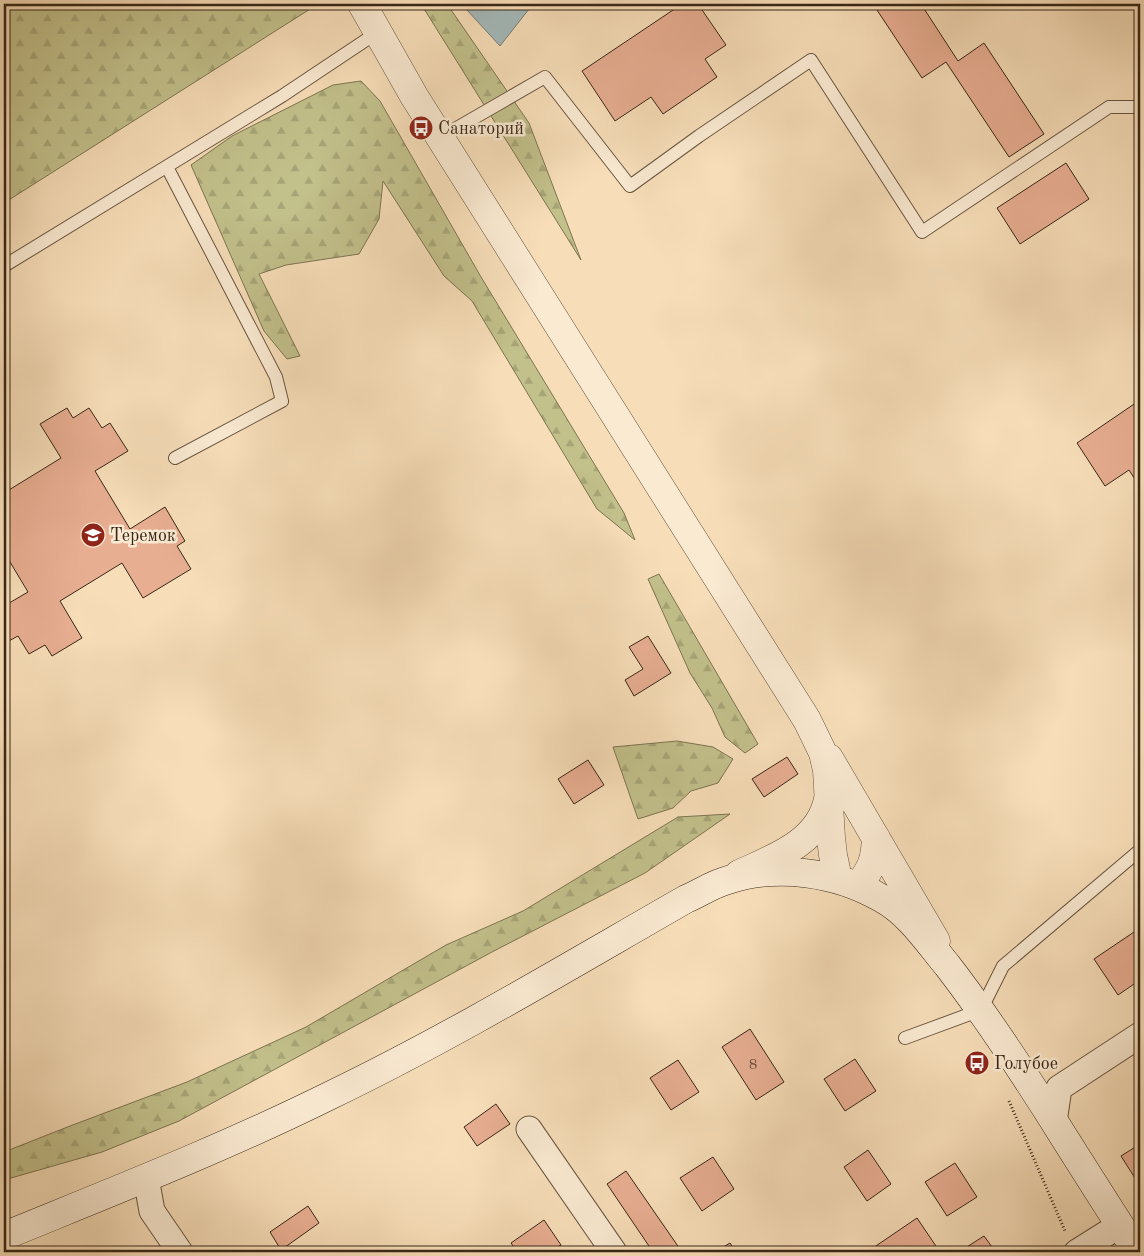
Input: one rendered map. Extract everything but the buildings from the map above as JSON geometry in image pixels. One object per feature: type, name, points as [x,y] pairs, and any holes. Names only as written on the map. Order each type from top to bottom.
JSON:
[{"type":"street","points":[[362,4],[414,96],[810,727],[959,981]]},
{"type":"street","points":[[810,727],[823,753],[827,770],[833,855],[848,882]]},
{"type":"street","points":[[4,1236],[264,1128],[462,1028],[686,899],[776,857],[794,846],[816,827],[828,801],[828,785]]},
{"type":"street","points":[[848,882],[867,875],[874,862],[876,838]]},
{"type":"street","points":[[728,880],[746,875],[770,872],[795,872],[822,876],[848,882],[882,898],[902,912],[918,929],[981,1010],[1137,1252]]},
{"type":"street","points":[[1054,1122],[1059,1088],[1140,1035]]},
{"type":"street","points":[[529,1129],[614,1252]]},
{"type":"street","points":[[146,1178],[152,1211],[180,1252]]},
{"type":"street","points":[[1072,1244],[1120,1225]]},
{"type":"lane","points":[[4,266],[282,96],[378,32]]},
{"type":"lane","points":[[441,139],[455,128],[545,77],[630,186],[699,136],[811,60],[922,232],[1109,106],[1137,107],[1140,110]]},
{"type":"lane","points":[[167,167],[276,377],[282,401],[175,458]]},
{"type":"lane","points":[[905,1038],[981,1010],[1003,966],[1140,850]]},
{"type":"path","points":[[1006,1094],[1072,1244]]},
{"type":"green space","points":[[4,4],[318,4],[4,203]]},
{"type":"green space","points":[[421,4],[447,4],[529,123],[581,260]]},
{"type":"green space","points":[[361,81],[380,101],[481,277],[624,513],[635,540],[597,509],[472,301],[444,276],[383,181],[379,219],[359,254],[286,265],[259,274],[300,356],[287,359],[264,331],[191,165],[232,136],[333,85]]},
{"type":"green space","points":[[659,574],[758,744],[745,753],[725,737],[712,708],[690,673],[648,579]]},
{"type":"green space","points":[[677,741],[713,747],[733,759],[718,783],[691,791],[673,808],[638,819],[613,747]]},
{"type":"green space","points":[[730,814],[645,873],[492,952],[179,1121],[102,1152],[4,1180],[4,1152],[187,1082],[306,1027],[446,945],[523,911],[678,817]]},
{"type":"shaded area","points":[[464,4],[533,4],[500,46],[466,9]]},
{"type":"place","name":"Санаторий","points":[[421,128]]},
{"type":"place","name":"Теремок","points":[[93,535]]},
{"type":"place","name":"Голубое","points":[[977,1063]]}]
